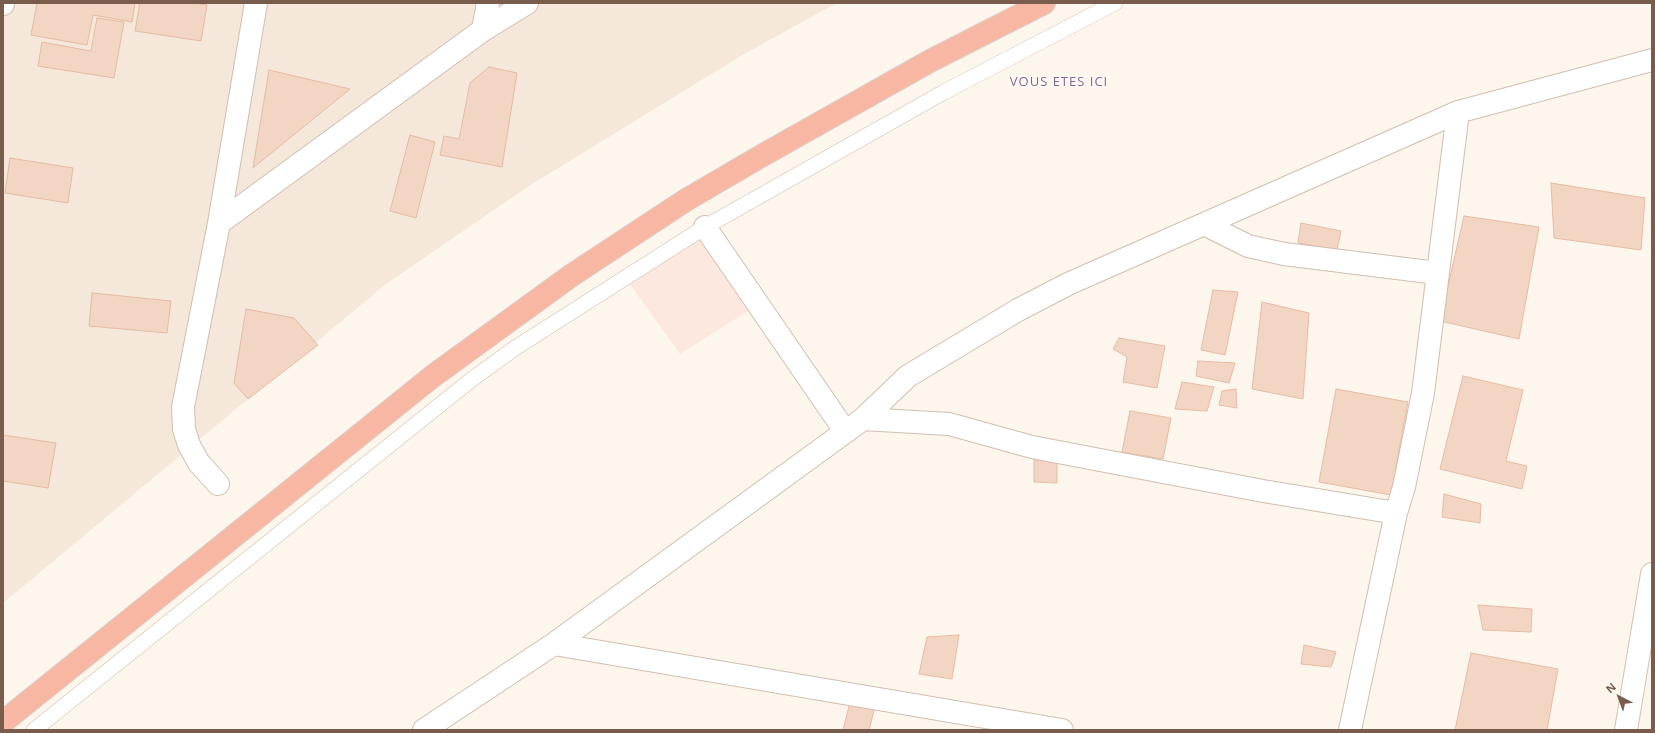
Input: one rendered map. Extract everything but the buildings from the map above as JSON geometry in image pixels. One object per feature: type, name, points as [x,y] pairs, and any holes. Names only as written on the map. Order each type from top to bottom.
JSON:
[{"type":"highway","points":[[3,722],[434,376],[572,275],[686,200],[763,155],[930,61],[1044,3]]},
{"type":"street","points":[[218,484],[199,463],[189,445],[184,429],[183,406],[219,223],[256,3]]},
{"type":"street","points":[[483,30],[488,3]]},
{"type":"street","points":[[219,223],[483,30],[527,3]]},
{"type":"street","points":[[424,730],[554,644],[854,425],[908,376],[1018,310],[1068,284],[1458,112],[1652,60]]},
{"type":"street","points":[[1350,730],[1396,513],[1404,487],[1423,393],[1458,112]]},
{"type":"street","points":[[1204,224],[1248,246],[1284,254],[1437,273]]},
{"type":"street","points":[[705,227],[854,425]]},
{"type":"street","points":[[854,425],[949,424],[1032,447],[1263,491],[1396,513]]},
{"type":"street","points":[[1626,730],[1652,574]]},
{"type":"street","points":[[554,644],[1062,730]]},
{"type":"lane","points":[[34,730],[471,380],[515,348],[705,227],[944,92],[1115,3]]},
{"type":"shaded area","points":[[3,3],[837,3],[744,54],[529,186],[386,284],[3,603]]},
{"type":"shaded area","points":[[699,238],[748,311],[680,354],[629,283]]},
{"type":"district","name":"VOUS ETES ICI","points":[[1059,82]]}]
